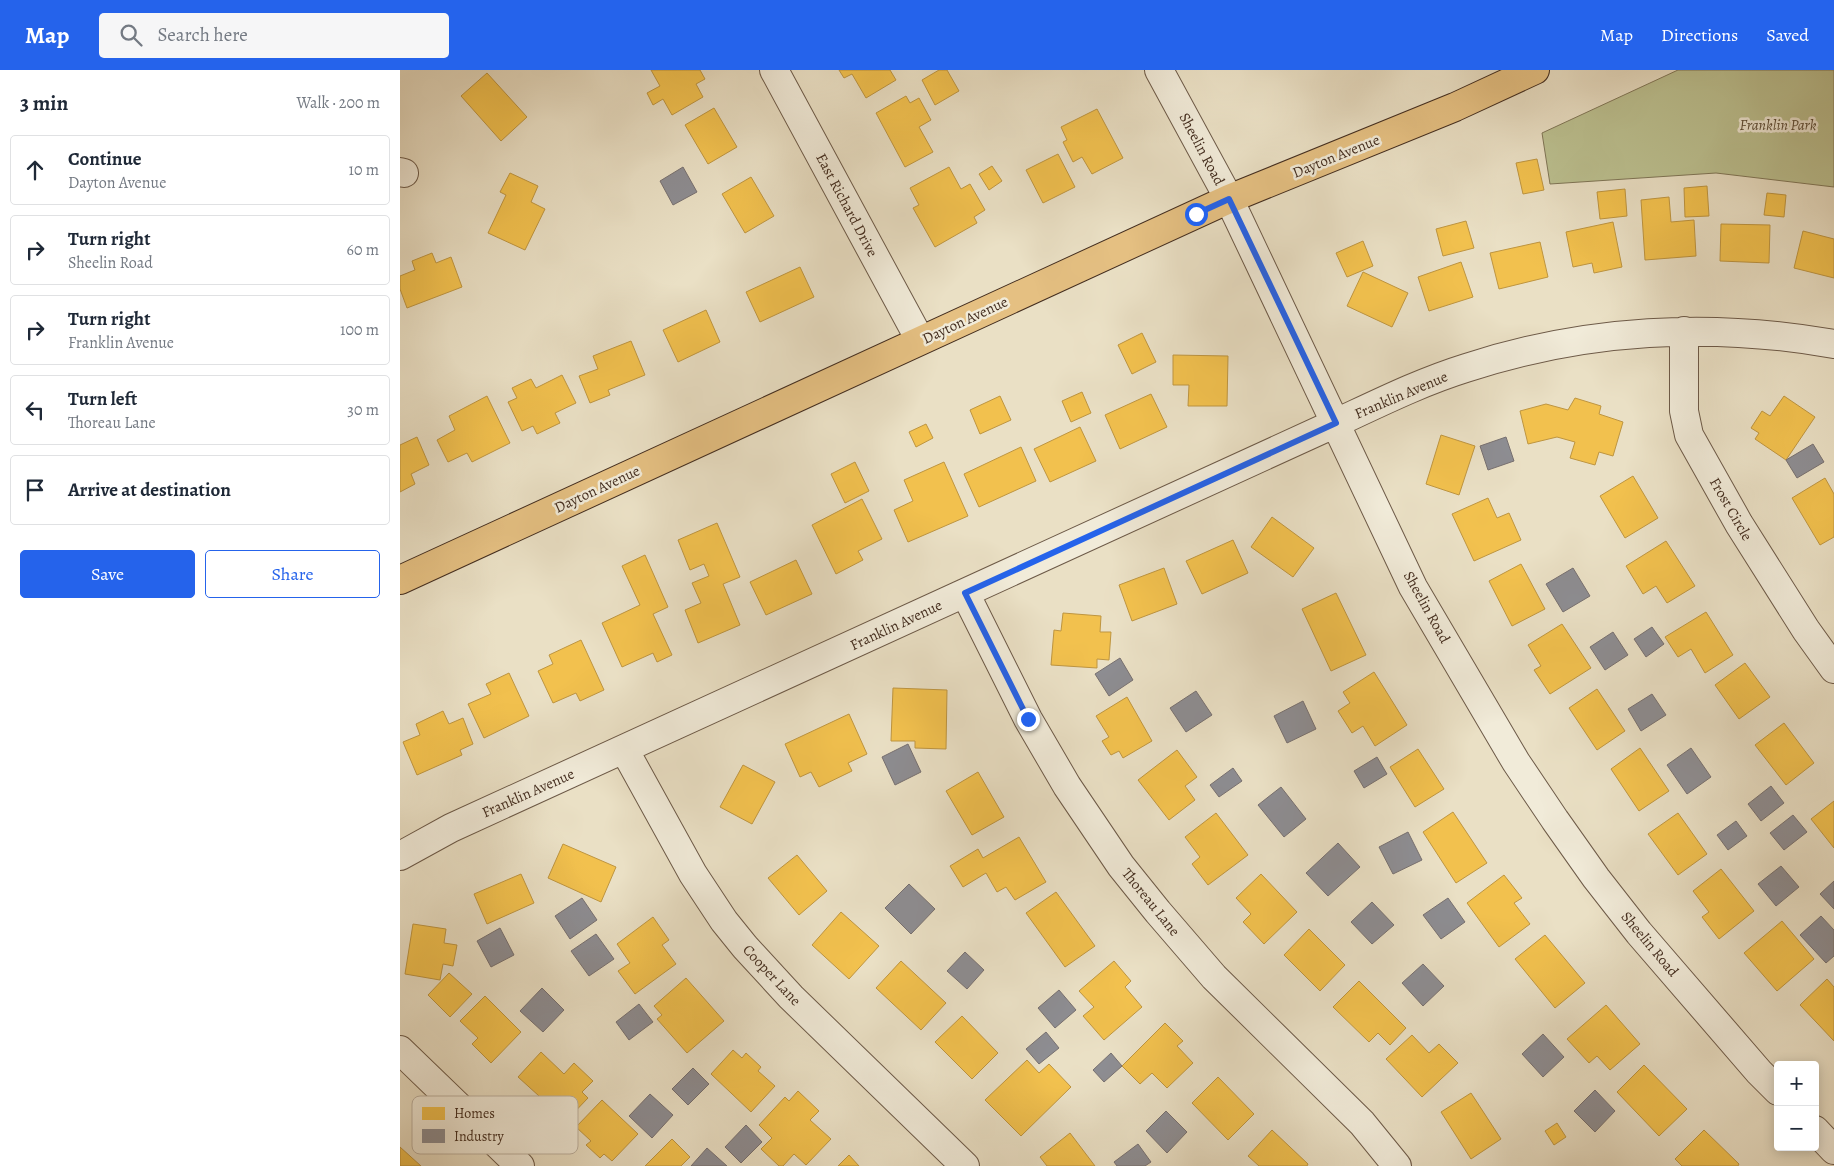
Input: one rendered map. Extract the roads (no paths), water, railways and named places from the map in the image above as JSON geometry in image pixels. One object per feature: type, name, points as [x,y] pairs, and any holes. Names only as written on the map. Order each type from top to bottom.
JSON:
[{"type":"main road","name":"Dayton Avenue","points":[[400,580],[1229,199],[1455,107],[1535,70]]},
{"type":"street","name":"East Richard Drive","points":[[774,70],[920,340]]},
{"type":"street","name":"Sheelin Road","points":[[1160,70],[1229,199],[1414,587],[1516,762],[1586,863],[1639,933],[1774,1087]]},
{"type":"street","name":"Franklin Avenue","points":[[400,856],[451,828],[1430,380],[1513,353],[1599,337],[1684,330],[1760,333],[1834,344]]},
{"type":"street","name":"Frost Circle","points":[[1684,330],[1684,411],[1690,435],[1739,524],[1806,630],[1834,669]]},
{"type":"street","name":"Thoreau Lane","points":[[965,593],[1028,719],[1088,819],[1122,866],[1158,912],[1214,977],[1362,1123],[1397,1166]]},
{"type":"street","name":"Cooper Lane","points":[[624,749],[693,874],[724,921],[745,947],[791,997],[965,1166]]},
{"type":"street","points":[[400,1050],[448,1096]]},
{"type":"street","points":[[1819,1134],[1834,1150]]},
{"type":"street","points":[[508,1154],[520,1166]]},
{"type":"park label","name":"Franklin Park","points":[[1778,125]]}]
